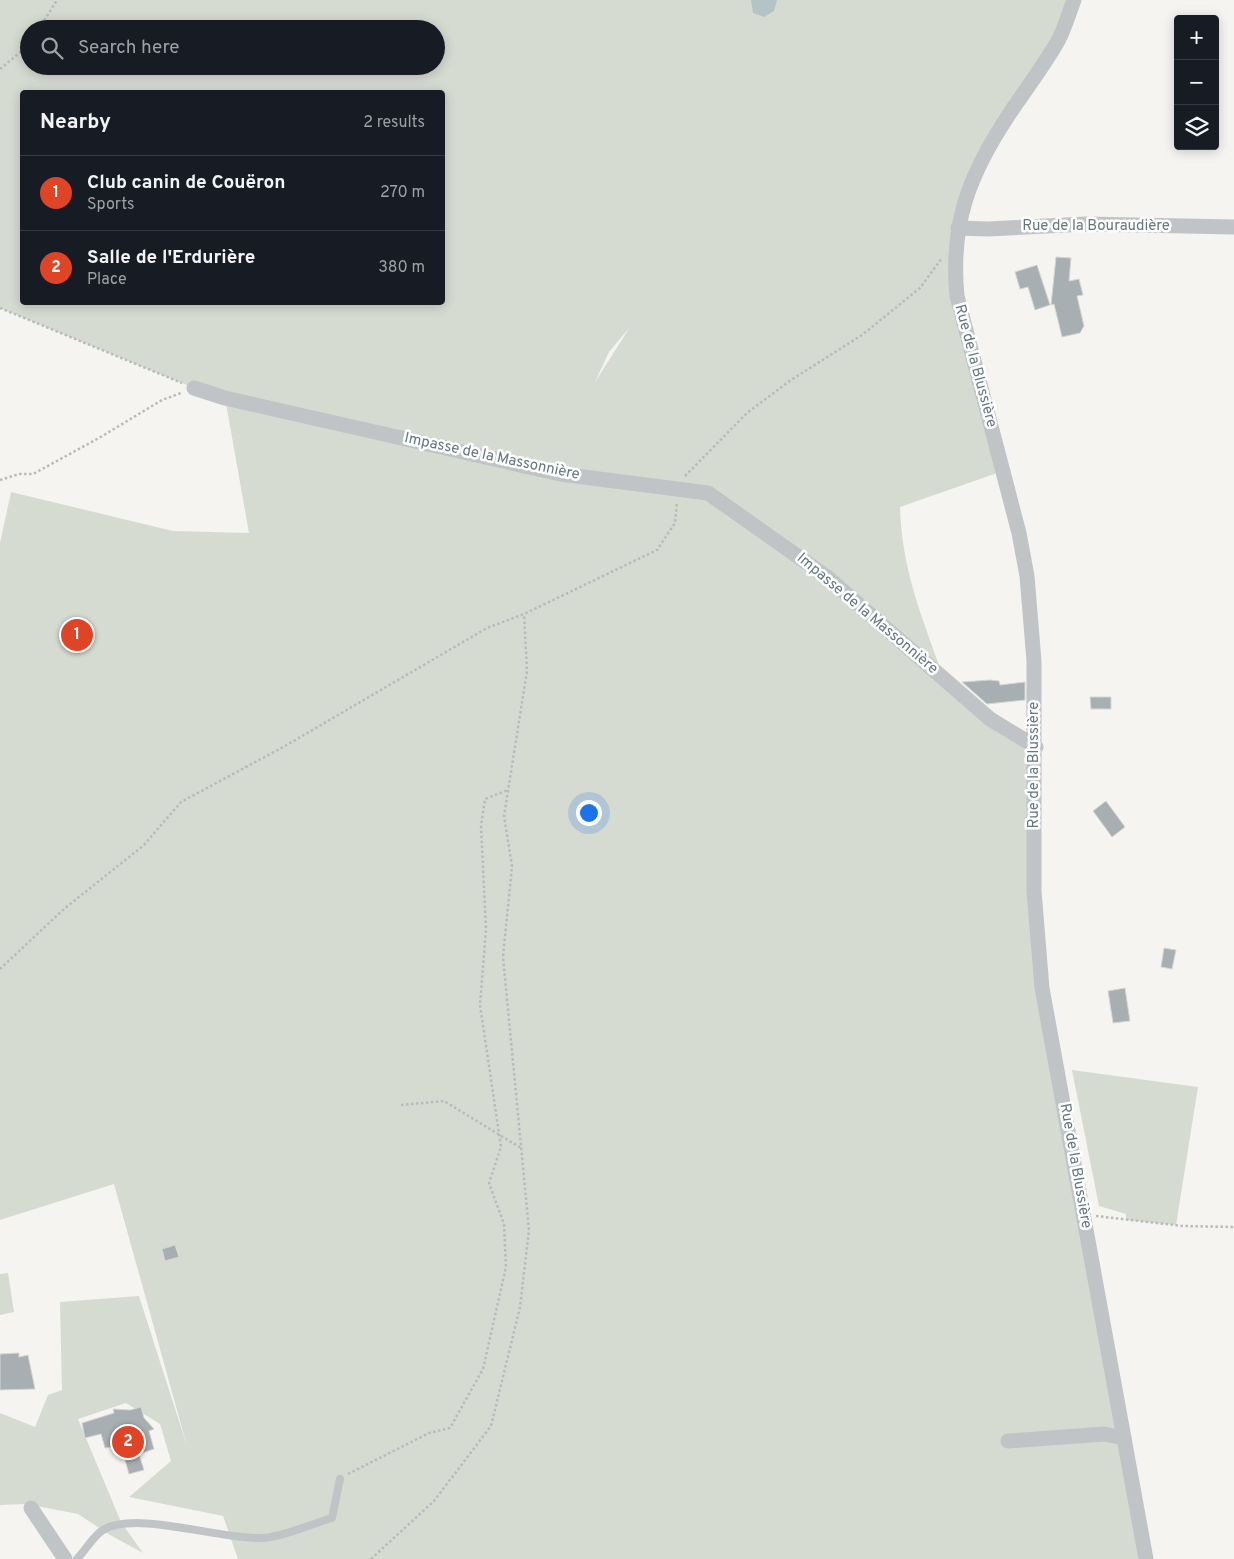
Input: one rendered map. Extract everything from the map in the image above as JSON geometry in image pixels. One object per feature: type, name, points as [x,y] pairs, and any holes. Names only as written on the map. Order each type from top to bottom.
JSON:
[{"type":"street","name":"Rue de la Blussière","points":[[1074,0],[1059,38],[1008,116],[975,173],[963,202],[955,248],[954,271],[957,296],[1019,533],[1027,576],[1032,619],[1036,747],[1034,891],[1042,988],[1146,1559]]},
{"type":"street","name":"Rue de la Bouraudière","points":[[958,228],[988,229],[1086,224],[1234,227]]},
{"type":"street","name":"Impasse de la Massonnière","points":[[194,388],[225,398],[560,474],[708,493],[827,577],[990,718],[1036,747]]},
{"type":"street","points":[[1008,1441],[1104,1434],[1124,1438]]},
{"type":"street","points":[[31,1508],[65,1559]]},
{"type":"lane","points":[[77,1559],[102,1530],[117,1526],[147,1523],[235,1537],[264,1538],[332,1518],[340,1478]]},
{"type":"path","points":[[45,20],[57,0]]},
{"type":"path","points":[[0,69],[20,52]]},
{"type":"path","points":[[0,969],[65,908],[143,846],[181,802],[302,737],[487,628],[524,614],[657,550],[675,523],[678,488],[687,474],[747,413],[791,380],[862,335],[920,288],[942,259],[955,248]]},
{"type":"path","points":[[0,308],[194,388]]},
{"type":"path","points":[[0,480],[20,474],[33,474],[100,438],[162,400],[194,388]]},
{"type":"path","points":[[371,1559],[434,1502],[491,1426],[520,1307],[529,1230],[503,957],[512,866],[504,816],[526,671],[524,614]]},
{"type":"path","points":[[340,1478],[429,1433],[450,1428],[484,1370],[506,1267],[504,1224],[489,1184],[502,1147],[480,1005],[486,930],[481,826],[485,799],[508,790]]},
{"type":"path","points":[[401,1105],[444,1100],[521,1148]]},
{"type":"path","points":[[1083,1215],[1183,1226],[1234,1227]]},
{"type":"shaded area","points":[[0,0],[1074,0],[975,173],[954,271],[1003,471],[900,507],[901,529],[908,569],[918,606],[939,665],[879,615],[832,581],[1036,747],[1038,950],[1146,1559],[238,1559],[223,1516],[129,1497],[171,1461],[160,1424],[126,1403],[78,1419],[121,1522],[143,1553],[110,1535],[78,1514],[26,1504],[0,1505],[0,1413],[35,1427],[48,1395],[62,1390],[60,1302],[139,1296],[187,1446],[114,1184],[0,1220],[0,543],[11,492],[173,531],[249,533],[225,398],[194,388],[0,308]],"holes":[[[630,327],[595,382],[609,352]]]},
{"type":"shaded area","points":[[751,0],[777,0],[774,11],[764,17],[753,13]]},
{"type":"shaded area","points":[[1072,1070],[1198,1087],[1176,1225],[1126,1220],[1126,1214],[1099,1206]]},
{"type":"shaded area","points":[[8,1273],[14,1312],[0,1315],[0,1274]]},
{"type":"building","points":[[1056,257],[1071,258],[1069,281],[1079,279],[1083,295],[1077,296],[1084,326],[1080,333],[1062,337],[1054,304],[1051,305]]},
{"type":"building","points":[[1037,265],[1050,305],[1035,310],[1028,287],[1020,289],[1015,272]]},
{"type":"building","points":[[999,681],[1000,685],[1025,682],[1025,700],[987,704],[962,682]]},
{"type":"building","points":[[1090,697],[1111,697],[1111,709],[1091,709]]},
{"type":"building","points":[[1106,801],[1125,827],[1112,837],[1093,811]]},
{"type":"building","points":[[1164,948],[1176,950],[1172,969],[1161,967]]},
{"type":"building","points":[[1125,988],[1130,1021],[1113,1023],[1108,991]]},
{"type":"building","points":[[175,1245],[179,1257],[165,1261],[162,1249]]},
{"type":"building","points":[[19,1353],[19,1357],[28,1355],[35,1389],[0,1390],[0,1354]]},
{"type":"building","points":[[141,1407],[144,1418],[154,1429],[149,1431],[154,1449],[139,1454],[144,1470],[129,1474],[123,1453],[111,1447],[105,1448],[101,1434],[85,1438],[82,1423],[114,1413],[113,1409],[130,1410]]},
{"type":"place","name":"Club canin de Couëron","points":[[77,635]]},
{"type":"place","name":"Salle de l'Erdurière","points":[[128,1442]]}]
